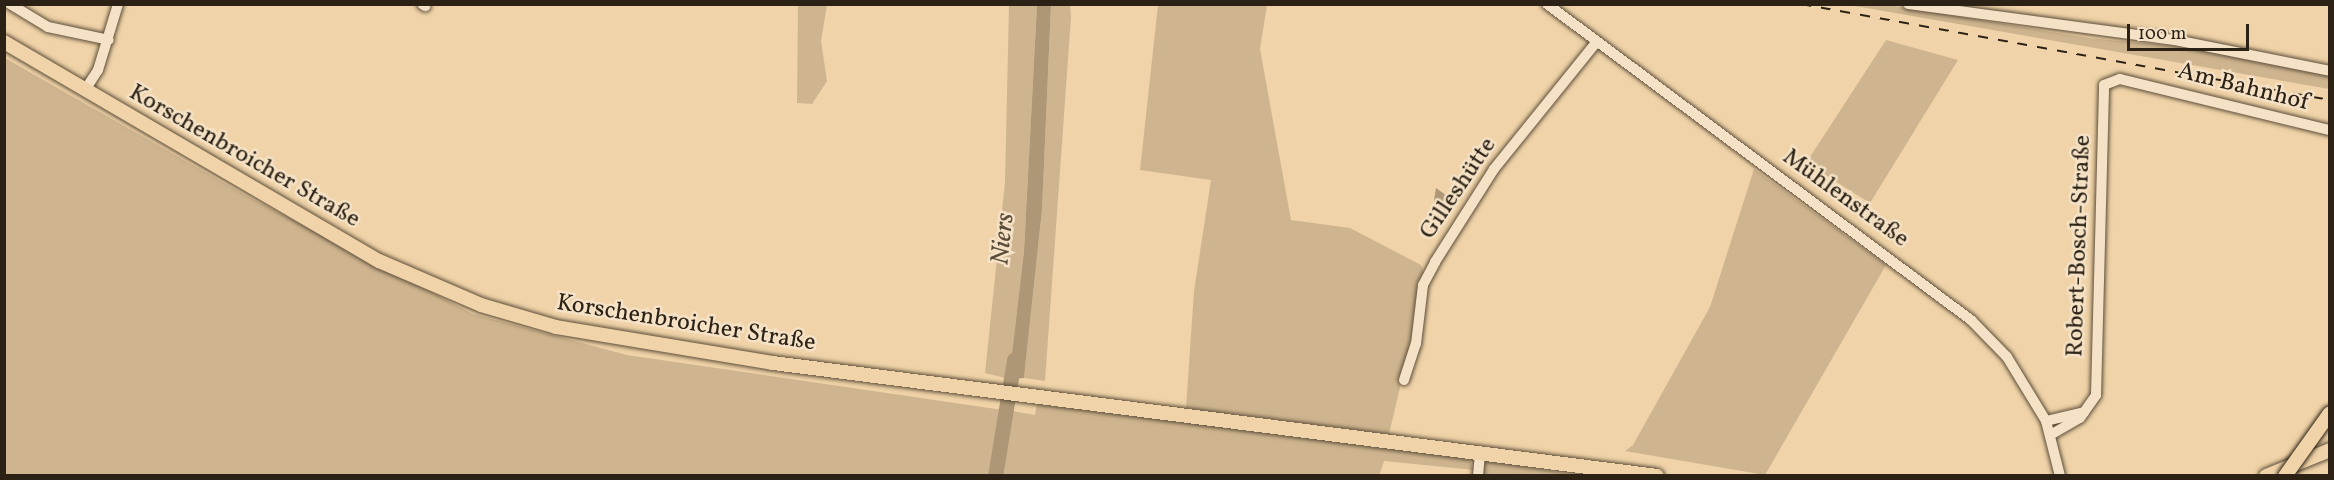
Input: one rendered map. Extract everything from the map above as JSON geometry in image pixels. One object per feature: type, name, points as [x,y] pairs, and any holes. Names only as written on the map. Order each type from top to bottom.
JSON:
[{"type":"main road","name":"Korschenbroicher Straße","points":[[4,42],[340,240],[482,305],[630,343],[1018,396],[1657,476]]},
{"type":"main road","points":[[2285,476],[2330,413]]},
{"type":"main road","points":[[2266,476],[2330,450]]},
{"type":"street","points":[[10,4],[48,27],[109,40]]},
{"type":"street","points":[[85,90],[109,40],[118,4]]},
{"type":"street","name":"Mühlenstraße","points":[[1547,4],[1595,44],[1971,320],[2007,357],[2046,421],[2052,434],[2060,476]]},
{"type":"street","points":[[1908,4],[2180,41],[2330,71]]},
{"type":"street","name":"Gilleshütte","points":[[1404,380],[1416,344],[1423,285],[1435,262],[1494,169],[1595,44]]},
{"type":"street","name":"Am Bahnhof","points":[[2111,80],[2330,130]]},
{"type":"street","name":"Robert-Bosch-Straße","points":[[2052,434],[2084,412],[2097,393],[2104,164],[2100,95],[2111,80]]},
{"type":"street","points":[[2046,421],[2084,412]]},
{"type":"street","points":[[1478,476],[1480,454]]},
{"type":"shaded area","points":[[798,5],[827,5],[821,41],[827,81],[812,104],[797,103]]},
{"type":"shaded area","points":[[1009,5],[1037,5],[1024,251],[1009,379],[985,373],[1005,182]]},
{"type":"shaded area","points":[[1037,5],[1051,5],[1042,210],[1024,378],[1009,379],[1024,251]]},
{"type":"shaded area","points":[[1051,5],[1070,5],[1071,17],[1045,381],[1024,378],[1042,210]]},
{"type":"shaded area","points":[[1158,5],[1267,5],[1260,49],[1291,220],[1350,228],[1421,265],[1426,278],[1389,434],[1186,408],[1194,291],[1211,180],[1140,170]]},
{"type":"shaded area","points":[[1889,5],[2088,38],[2184,47],[2329,75],[2329,89],[1855,6]]},
{"type":"shaded area","points":[[1886,40],[1958,60],[1870,203],[1806,163]]},
{"type":"shaded area","points":[[5,58],[245,195],[473,314],[627,355],[1003,410],[991,475],[5,476]]},
{"type":"shaded area","points":[[1754,169],[1886,265],[1765,475],[1625,451],[1633,445],[1710,307]]},
{"type":"shaded area","points":[[1436,188],[1457,203],[1439,227],[1434,200]]},
{"type":"shaded area","points":[[1037,404],[1467,456],[1474,470],[1384,461],[1379,476],[1000,476],[1012,411],[1035,415]]},
{"type":"shaded area","points":[[1493,461],[1580,475],[1482,475],[1481,464]]},
{"type":"waterway","name":"Niers","points":[[995,476],[1014,360]]},
{"type":"railway","points":[[1801,4],[2330,100]]}]
